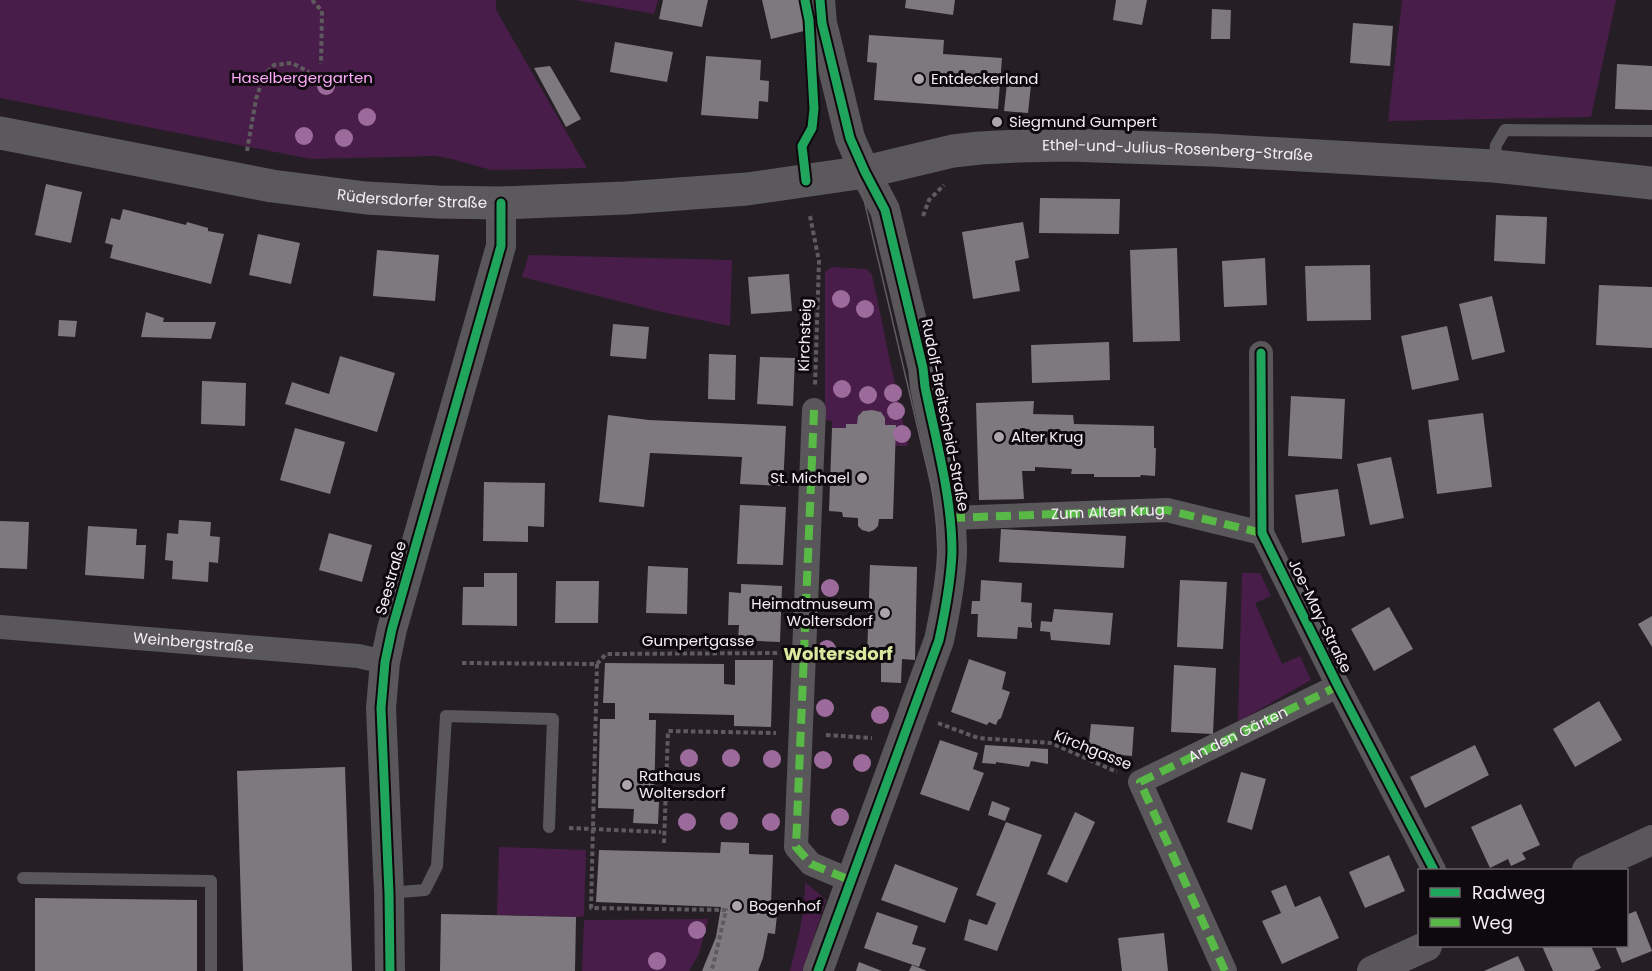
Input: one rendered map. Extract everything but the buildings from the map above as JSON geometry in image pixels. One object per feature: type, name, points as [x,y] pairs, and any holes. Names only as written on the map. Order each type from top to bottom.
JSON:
[{"type":"main road","name":"Rüdersdorfer Straße","points":[[0,134],[272,186],[366,198],[429,202],[501,203],[625,198],[726,191],[865,172]]},
{"type":"main road","name":"Ethel-und-Julius-Rosenberg-Straße","points":[[865,172],[953,151],[980,147],[1068,145],[1212,150],[1494,166],[1652,183]]},
{"type":"street","name":"Rudolf-Breitscheid-Straße","points":[[818,971],[939,640],[951,567],[950,518],[923,368],[885,210],[850,138],[822,23],[820,0]]},
{"type":"street","name":"Seestraße","points":[[390,971],[381,708],[385,662],[501,246],[501,203]]},
{"type":"street","name":"Joe-May-Straße","points":[[1261,353],[1262,533],[1338,686],[1433,869]]},
{"type":"street","points":[[814,410],[796,847],[811,864],[852,881]]},
{"type":"street","name":"Zum Alten Krug","points":[[950,518],[1167,510],[1262,533]]},
{"type":"street","name":"Weinbergstraße","points":[[0,627],[358,656],[385,662]]},
{"type":"street","name":"An den Gärten","points":[[1140,782],[1338,686]]},
{"type":"street","points":[[1140,782],[1225,971]]},
{"type":"street","points":[[1589,869],[1652,840]]},
{"type":"street","points":[[1372,971],[1423,947]]},
{"type":"lane","points":[[1494,166],[1496,145],[1505,130],[1652,131]]},
{"type":"lane","points":[[389,893],[424,890],[437,866],[446,716],[554,719],[549,827]]},
{"type":"lane","points":[[23,878],[211,881],[211,971]]},
{"type":"path","points":[[312,0],[322,11],[321,64]]},
{"type":"path","points":[[246,158],[256,99],[264,75],[274,65],[292,63],[309,72]]},
{"type":"path","points":[[462,663],[597,664],[591,908],[726,910],[710,971]]},
{"type":"path","points":[[664,843],[668,731],[800,733],[879,739]]},
{"type":"path","points":[[549,827],[661,832]]},
{"type":"green space","name":"Haselbergergarten","points":[[0,0],[496,0],[496,10],[587,168],[491,170],[435,156],[311,159],[0,98]]},
{"type":"green space","points":[[576,0],[658,0],[654,14]]},
{"type":"green space","points":[[1402,0],[1616,0],[1591,117],[1388,121]]},
{"type":"green space","points":[[529,255],[732,260],[730,326],[662,312],[522,277]]},
{"type":"green space","points":[[832,267],[867,269],[872,275],[908,446],[895,446],[896,425],[885,425],[881,414],[875,411],[863,411],[858,416],[857,424],[846,424],[846,428],[832,428],[832,421],[825,420],[825,272]]},
{"type":"green space","points":[[1242,573],[1260,573],[1271,596],[1255,603],[1282,664],[1300,656],[1311,680],[1238,722]]},
{"type":"green space","points":[[499,847],[586,850],[584,916],[497,915]]},
{"type":"green space","points":[[805,882],[826,900],[803,971],[790,971],[802,916]]},
{"type":"green space","points":[[708,919],[699,954],[689,971],[582,971],[584,920]]},
{"type":"tram line","points":[[809,971],[923,662],[933,620],[938,557],[933,493],[817,0]]},
{"type":"marked path","points":[[814,410],[796,847],[811,864],[852,881]]},
{"type":"marked path","points":[[950,518],[1167,510],[1262,533]]},
{"type":"marked path","points":[[1225,971],[1140,782],[1338,686]]},
{"type":"cycle path","points":[[805,0],[809,20],[814,109],[812,128],[802,146],[806,181]]},
{"type":"cycle path","points":[[818,971],[939,640],[949,585],[952,552],[946,490],[923,368],[885,210],[850,138],[822,23],[820,0]]},
{"type":"cycle path","points":[[390,971],[381,708],[385,662],[392,629],[501,246],[501,203]]},
{"type":"cycle path","points":[[1261,353],[1262,533],[1338,686],[1433,869]]},
{"type":"place","name":"Entdeckerland","points":[[919,79]]},
{"type":"place","name":"Siegmund Gumpert","points":[[997,122]]},
{"type":"place","name":"Alter Krug","points":[[999,437]]},
{"type":"place","name":"St. Michael","points":[[862,478]]},
{"type":"place","name":"Heimatmuseum Woltersdorf","points":[[885,613]]},
{"type":"place","name":"Rathaus Woltersdorf","points":[[627,785]]},
{"type":"place","name":"Bogenhof","points":[[737,906]]},
{"type":"district","name":"Woltersdorf","points":[[838,654]]}]
